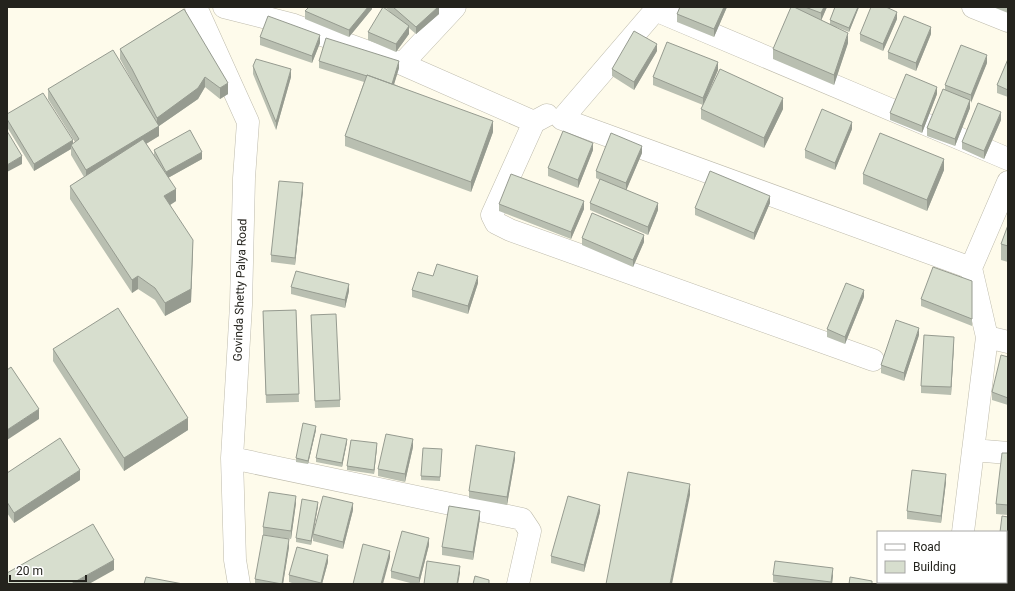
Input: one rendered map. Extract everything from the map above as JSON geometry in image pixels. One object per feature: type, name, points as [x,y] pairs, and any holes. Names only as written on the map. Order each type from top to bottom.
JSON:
[{"type":"street","name":"Govinda Shetty Palya Road","points":[[196,7],[248,122],[244,178],[241,305],[232,458],[235,560],[239,584]]},
{"type":"street","points":[[224,7],[272,13],[294,25],[402,64],[534,122]]},
{"type":"street","points":[[402,64],[455,7]]},
{"type":"street","points":[[973,7],[1008,21]]},
{"type":"street","points":[[562,119],[657,8],[1008,160]]},
{"type":"street","points":[[873,360],[510,230],[496,223],[492,215],[534,122],[555,111],[562,119],[970,268]]},
{"type":"street","points":[[963,531],[987,337],[970,268],[1008,182]]},
{"type":"street","points":[[987,337],[1008,342]]},
{"type":"street","points":[[973,450],[1008,453]]},
{"type":"street","points":[[232,458],[522,519],[530,531],[518,584]]},
{"type":"building","points":[[309,7],[368,7],[349,30],[305,11]]},
{"type":"building","points":[[383,7],[409,26],[396,44],[368,32]]},
{"type":"building","points":[[393,7],[438,7],[416,27]]},
{"type":"building","points":[[680,7],[724,7],[714,29],[677,14]]},
{"type":"building","points":[[791,7],[794,7],[848,33],[834,75],[773,49]]},
{"type":"building","points":[[805,7],[824,7],[821,13]]},
{"type":"building","points":[[835,7],[858,7],[849,28],[830,20]]},
{"type":"building","points":[[871,7],[886,7],[897,12],[883,44],[860,34]]},
{"type":"building","points":[[184,9],[228,83],[220,88],[205,77],[198,88],[157,118],[120,49]]},
{"type":"building","points":[[268,16],[320,35],[312,56],[260,37]]},
{"type":"building","points":[[904,16],[931,27],[916,63],[888,52]]},
{"type":"building","points":[[634,31],[657,44],[634,82],[612,69]]},
{"type":"building","points":[[326,38],[399,61],[392,84],[319,61]]},
{"type":"building","points":[[667,42],[718,62],[703,98],[653,77]]},
{"type":"building","points":[[961,45],[987,55],[971,95],[945,85]]},
{"type":"building","points":[[113,50],[159,126],[86,170],[71,145],[79,139],[48,89]]},
{"type":"building","points":[[256,59],[291,69],[276,122],[253,66]]},
{"type":"building","points":[[1008,59],[1008,90],[997,85]]},
{"type":"building","points":[[720,69],[783,98],[764,138],[701,109]]},
{"type":"building","points":[[906,74],[937,87],[922,126],[890,113]]},
{"type":"building","points":[[367,75],[493,121],[471,182],[345,136]]},
{"type":"building","points":[[943,89],[970,100],[955,139],[927,128]]},
{"type":"building","points":[[43,93],[73,140],[34,164],[7,119],[7,114]]},
{"type":"building","points":[[978,103],[1001,112],[984,151],[962,142]]},
{"type":"building","points":[[822,109],[852,122],[835,163],[805,150]]},
{"type":"building","points":[[190,130],[202,152],[166,172],[154,150]]},
{"type":"building","points":[[7,131],[22,156],[7,165]]},
{"type":"building","points":[[563,131],[593,143],[578,180],[548,168]]},
{"type":"building","points":[[611,133],[642,146],[626,183],[596,171]]},
{"type":"building","points":[[880,133],[944,159],[927,200],[863,174]]},
{"type":"building","points":[[143,139],[176,189],[164,196],[193,240],[191,289],[165,303],[155,288],[138,276],[132,280],[70,186]]},
{"type":"building","points":[[710,171],[770,196],[754,233],[695,208]]},
{"type":"building","points":[[511,174],[584,201],[571,232],[499,204]]},
{"type":"building","points":[[600,179],[658,203],[648,227],[590,203]]},
{"type":"building","points":[[279,181],[303,183],[295,258],[271,255]]},
{"type":"building","points":[[592,213],[644,235],[633,260],[582,238]]},
{"type":"building","points":[[1008,225],[1008,246],[1001,244]]},
{"type":"building","points":[[437,264],[478,276],[468,306],[412,290],[418,272],[433,276]]},
{"type":"building","points":[[933,267],[972,281],[972,319],[921,299]]},
{"type":"building","points":[[296,271],[349,284],[345,300],[291,287]]},
{"type":"building","points":[[846,283],[864,290],[845,337],[827,329]]},
{"type":"building","points":[[118,308],[188,418],[124,458],[53,349]]},
{"type":"building","points":[[296,310],[299,394],[266,395],[263,311]]},
{"type":"building","points":[[336,314],[340,400],[315,401],[311,315]]},
{"type":"building","points":[[896,320],[919,328],[904,373],[881,365]]},
{"type":"building","points":[[924,335],[954,337],[951,387],[921,386]]},
{"type":"building","points":[[1001,355],[1008,357],[1008,398],[992,392]]},
{"type":"building","points":[[11,367],[39,409],[7,430],[7,370]]},
{"type":"building","points":[[303,423],[316,426],[308,461],[296,458]]},
{"type":"building","points":[[321,434],[347,439],[342,463],[316,458]]},
{"type":"building","points":[[386,434],[413,439],[405,474],[378,469]]},
{"type":"building","points":[[60,438],[80,470],[14,513],[7,502],[7,473]]},
{"type":"building","points":[[351,440],[377,443],[374,470],[347,466]]},
{"type":"building","points":[[476,445],[515,452],[507,497],[469,491]]},
{"type":"building","points":[[423,448],[442,449],[440,477],[421,476]]},
{"type":"building","points":[[1002,453],[1008,453],[1008,505],[996,504]]},
{"type":"building","points":[[912,470],[946,474],[941,516],[907,511]]},
{"type":"building","points":[[628,472],[690,484],[670,584],[606,584]]},
{"type":"building","points":[[269,492],[296,496],[291,531],[263,527]]},
{"type":"building","points":[[323,496],[353,503],[343,542],[313,534]]},
{"type":"building","points":[[568,496],[600,505],[584,565],[551,556]]},
{"type":"building","points":[[302,499],[318,502],[311,541],[296,538]]},
{"type":"building","points":[[449,506],[480,511],[473,552],[442,547]]},
{"type":"building","points":[[1002,516],[1008,517],[1008,553],[1007,531],[1000,531]]},
{"type":"building","points":[[93,524],[114,560],[71,584],[7,584],[7,573]]},
{"type":"building","points":[[402,531],[429,538],[419,578],[391,571]]},
{"type":"building","points":[[263,535],[289,539],[282,584],[255,579]]},
{"type":"building","points":[[363,544],[390,551],[381,584],[353,584]]},
{"type":"building","points":[[297,547],[328,555],[321,583],[289,575]]},
{"type":"building","points":[[427,561],[460,566],[457,584],[424,584]]},
{"type":"building","points":[[775,561],[833,568],[831,582],[773,575]]},
{"type":"building","points":[[475,576],[489,580],[489,584],[473,584]]},
{"type":"building","points":[[146,577],[183,584],[144,584]]},
{"type":"building","points":[[850,577],[872,581],[872,584],[849,584]]}]
